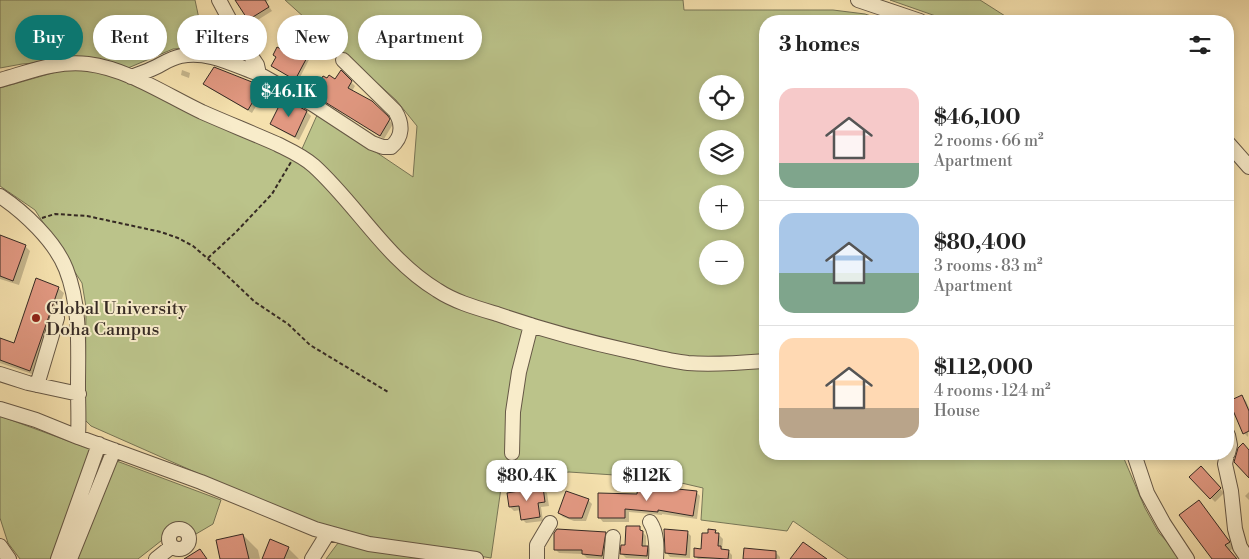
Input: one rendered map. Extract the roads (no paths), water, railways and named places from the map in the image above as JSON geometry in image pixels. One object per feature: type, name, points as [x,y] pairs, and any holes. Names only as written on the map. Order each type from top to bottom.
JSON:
[{"type":"street","points":[[219,0],[241,41],[257,65],[259,74]]},
{"type":"street","points":[[858,0],[902,15]]},
{"type":"street","points":[[130,77],[180,56],[205,54],[259,74],[321,109],[372,144],[391,147],[399,137],[400,119],[395,111],[343,60]]},
{"type":"street","points":[[0,80],[50,65],[71,63],[104,67],[130,77],[293,152],[312,164],[341,193],[392,254],[414,274],[438,291],[466,304],[576,339],[686,363],[729,364],[759,362]]},
{"type":"street","points":[[1234,150],[1249,167]]},
{"type":"street","points":[[0,196],[40,231],[66,267],[73,290],[77,316],[78,437]]},
{"type":"street","points":[[37,385],[57,318]]},
{"type":"street","points":[[512,453],[513,412],[520,372],[532,325]]},
{"type":"street","points":[[0,374],[37,385],[79,394]]},
{"type":"street","points":[[0,409],[36,420],[225,491],[315,529],[369,544],[476,559]]},
{"type":"street","points":[[58,559],[99,444]]},
{"type":"street","points":[[70,559],[114,450]]},
{"type":"street","points":[[1136,460],[1147,493],[1164,524],[1187,559]]},
{"type":"street","points":[[1226,460],[1235,529],[1240,547],[1248,559]]},
{"type":"street","points":[[537,559],[537,545],[550,522]]},
{"type":"street","points":[[650,522],[654,528],[657,544],[656,559]]},
{"type":"street","points":[[312,559],[328,533]]},
{"type":"street","points":[[611,559],[613,537]]},
{"type":"street","points":[[0,546],[9,559]]},
{"type":"street","points":[[156,559],[171,546]]},
{"type":"place","name":"Global University Doha Campus","points":[[36,318]]}]
